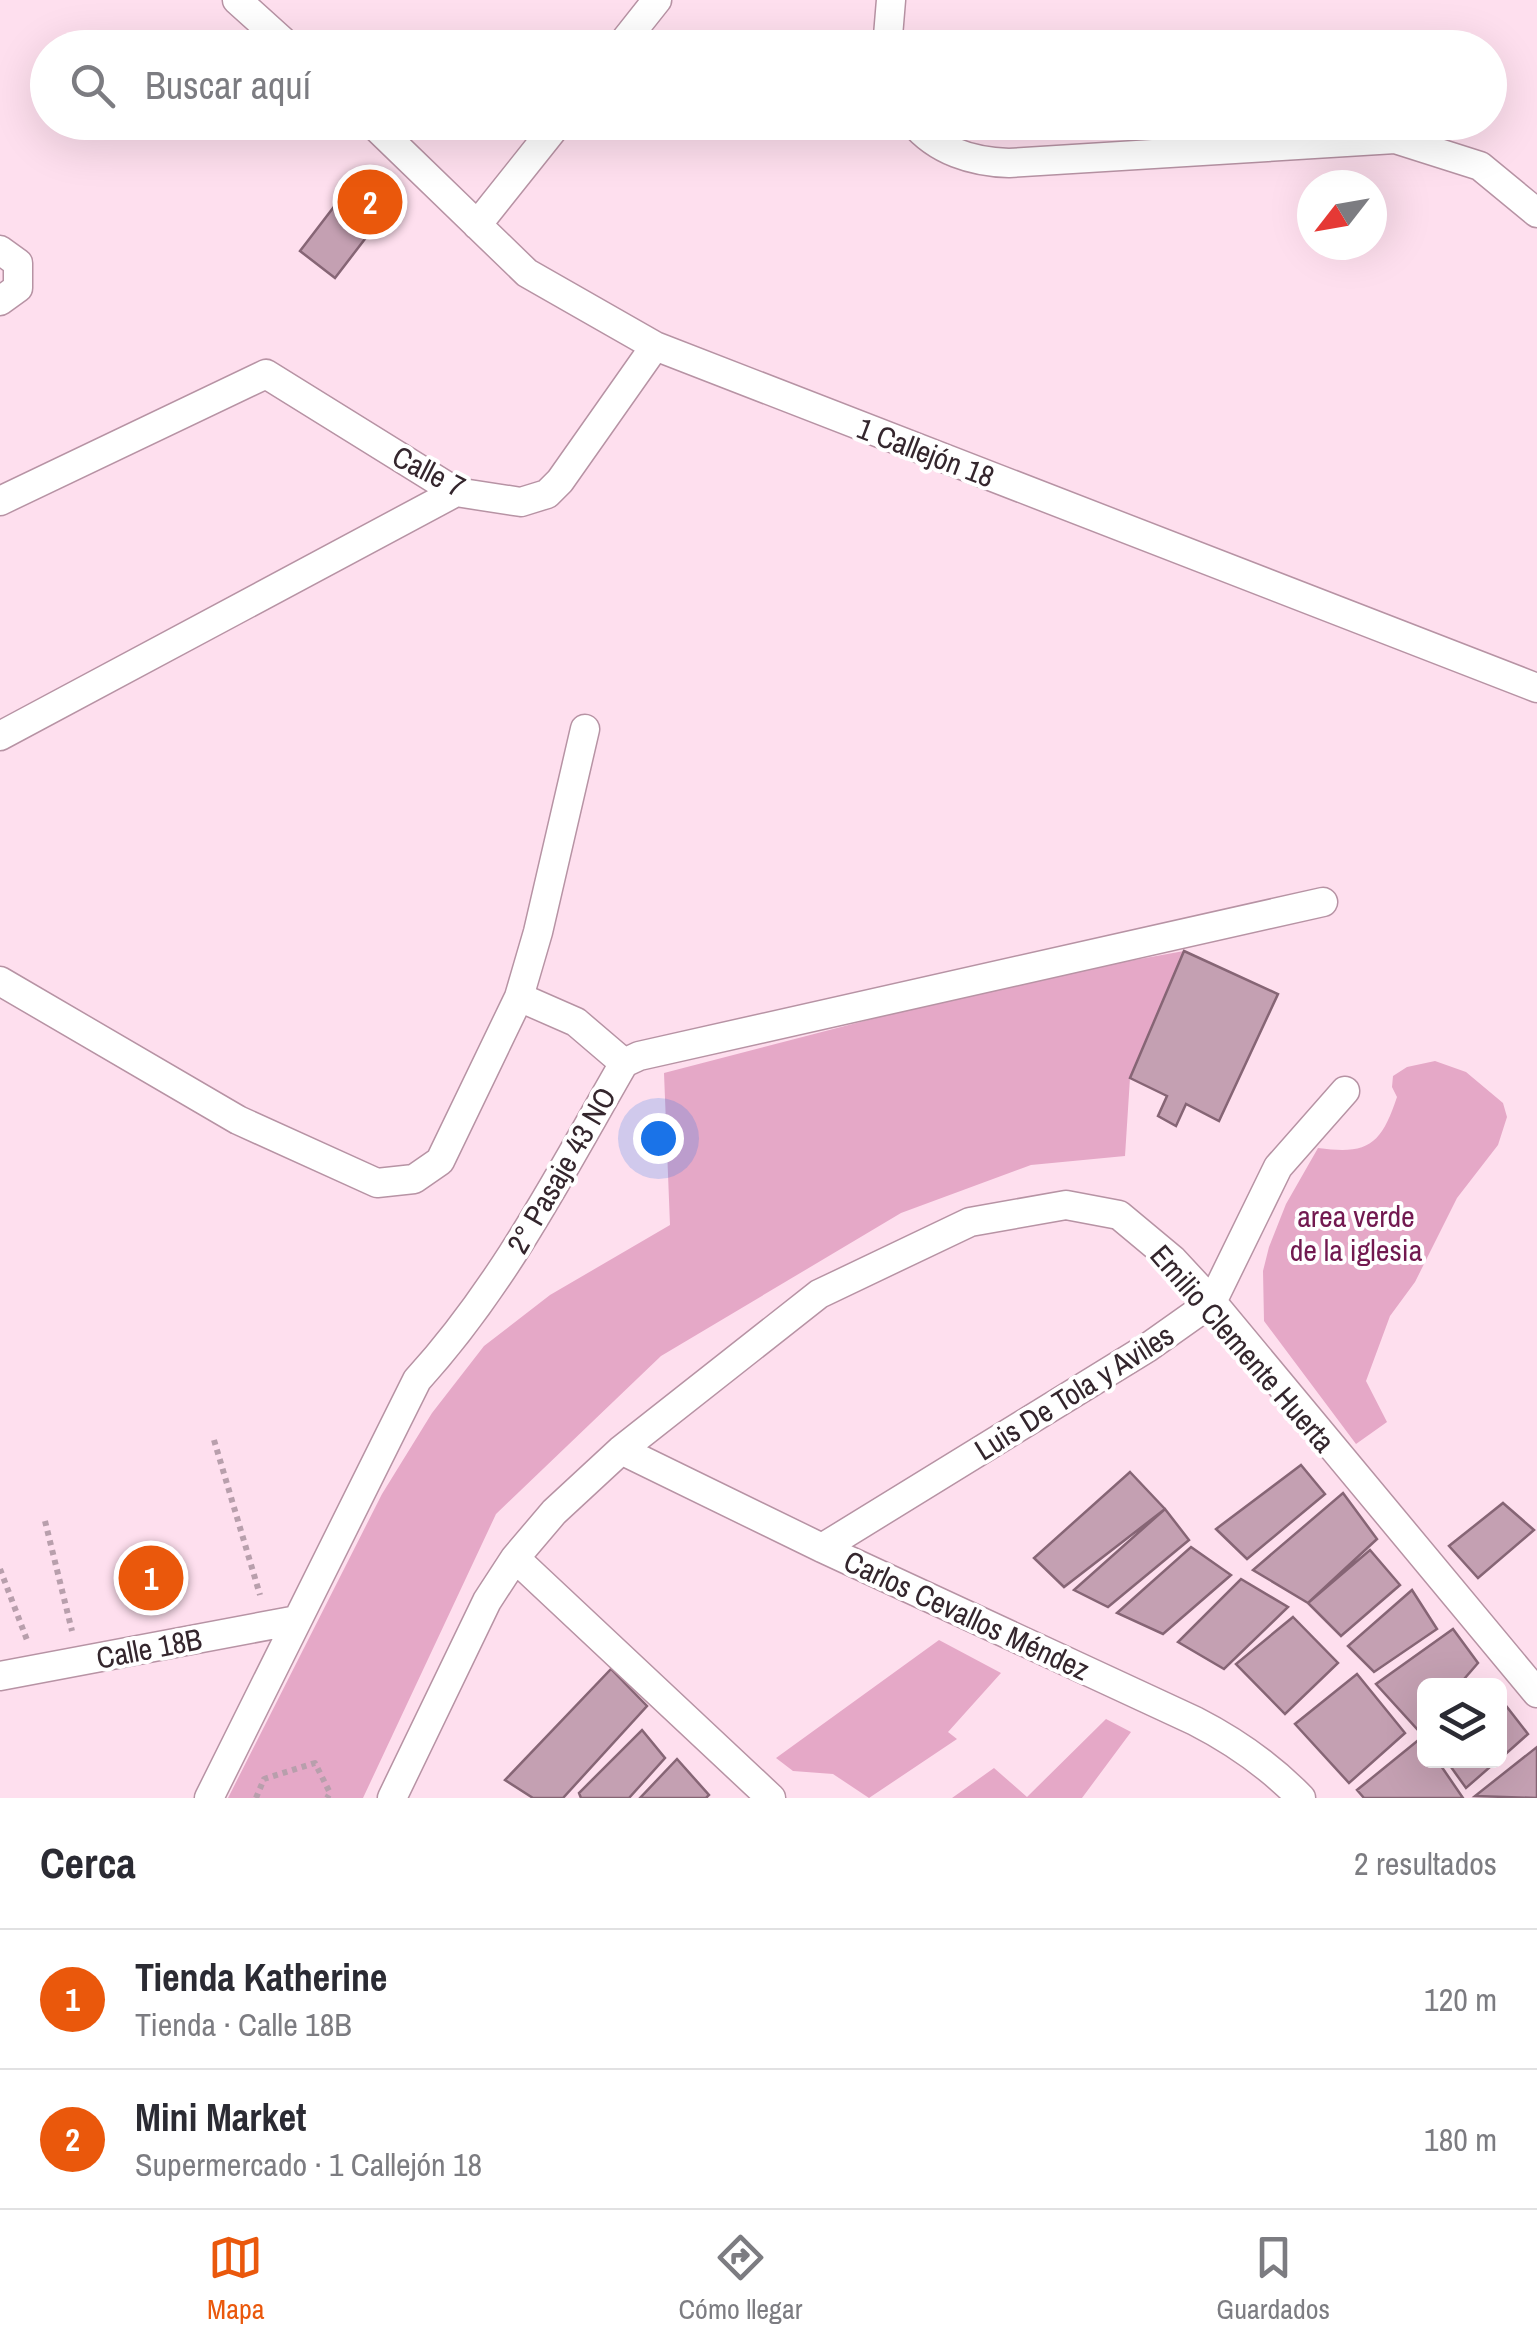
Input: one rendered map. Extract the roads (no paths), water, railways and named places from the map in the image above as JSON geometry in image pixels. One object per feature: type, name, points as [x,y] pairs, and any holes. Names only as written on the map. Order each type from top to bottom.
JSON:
[{"type":"street","points":[[238,0],[270,30]]},
{"type":"street","points":[[633,30],[657,0]]},
{"type":"street","points":[[889,30],[892,0]]},
{"type":"street","name":"1 Callejón 18","points":[[389,140],[527,273],[655,346],[1537,688]]},
{"type":"street","points":[[476,225],[544,140]]},
{"type":"street","points":[[931,140],[980,162],[1008,163],[1380,140]]},
{"type":"street","points":[[1399,140],[1480,166],[1537,213]]},
{"type":"street","points":[[0,301],[18,288],[9,257]]},
{"type":"street","name":"Calle 7","points":[[0,501],[266,374],[456,492],[520,502],[546,494],[560,480],[655,346]]},
{"type":"street","points":[[0,736],[456,492]]},
{"type":"street","points":[[0,981],[238,1120],[377,1183],[414,1178],[440,1161],[519,997],[538,932],[584,729]]},
{"type":"street","name":"2° Pasaje 43 NO","points":[[209,1798],[417,1380],[452,1341],[524,1238],[624,1063],[639,1056],[1323,902]]},
{"type":"street","points":[[519,997],[576,1022],[624,1063]]},
{"type":"street","name":"Luis De Tola y Aviles","points":[[822,1548],[1148,1348],[1212,1302],[1278,1166],[1346,1092]]},
{"type":"street","name":"Emilio Clemente Huerta","points":[[622,1450],[819,1294],[970,1222],[1066,1205],[1119,1215],[1173,1260],[1212,1302],[1537,1693]]},
{"type":"street","points":[[392,1798],[488,1601],[515,1558],[554,1512],[622,1450]]},
{"type":"street","name":"Carlos Cevallos Méndez","points":[[622,1450],[1232,1740],[1269,1766],[1301,1798]]},
{"type":"street","points":[[515,1558],[771,1798]]},
{"type":"street","name":"Calle 18B","points":[[0,1676],[297,1620]]},
{"type":"place","name":"Mini Market","points":[[370,202]]},
{"type":"place","name":"Tienda Katherine","points":[[151,1578]]},
{"type":"park label","name":"area verde de la iglesia","points":[[1356,1233]]}]
